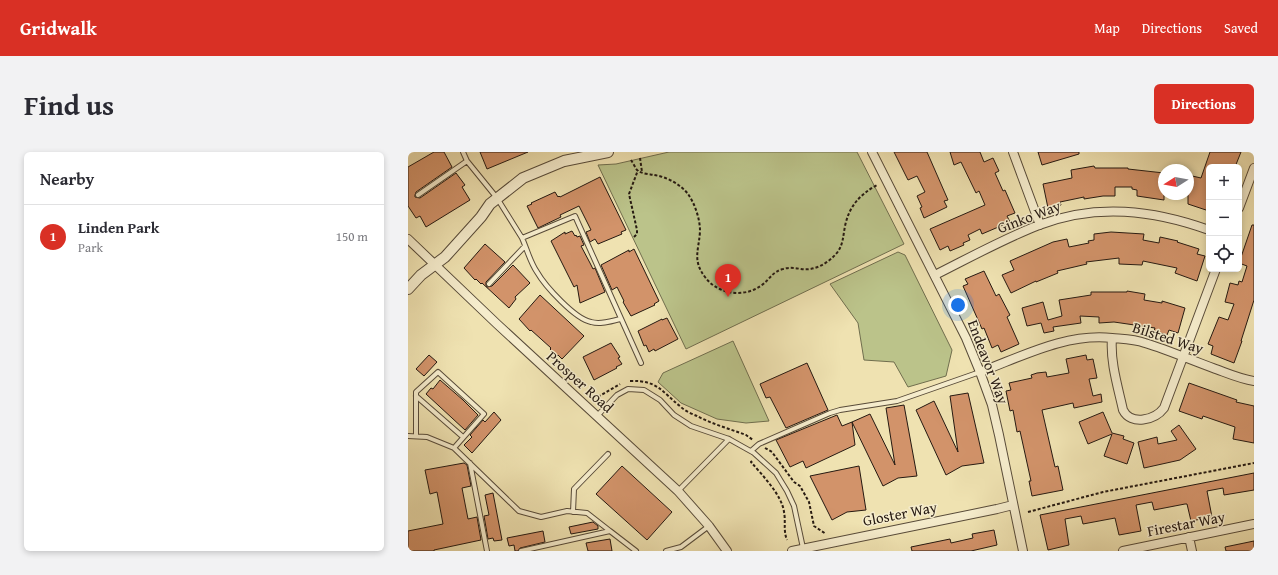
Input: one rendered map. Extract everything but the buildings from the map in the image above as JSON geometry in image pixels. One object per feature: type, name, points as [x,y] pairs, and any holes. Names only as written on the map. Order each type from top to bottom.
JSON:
[{"type":"street","points":[[408,289],[421,275],[445,257],[481,218],[490,204],[523,178],[564,162],[608,152]]},
{"type":"street","name":"Endeavor Way","points":[[872,152],[966,338],[980,372],[992,405],[1024,551]]},
{"type":"street","points":[[1013,152],[1040,225]]},
{"type":"street","points":[[1242,200],[1254,168]]},
{"type":"street","name":"Ginko Way","points":[[935,276],[1019,233],[1040,225],[1072,216],[1111,211],[1132,212],[1162,216],[1206,229]]},
{"type":"street","name":"Prosper Road","points":[[408,239],[434,265],[678,491],[709,526],[727,551]]},
{"type":"street","points":[[1112,338],[1112,359],[1125,414],[1133,419],[1139,420],[1156,416],[1164,408],[1215,272]]},
{"type":"street","name":"Bilsted Way","points":[[980,372],[1048,346],[1089,337],[1108,337],[1125,338],[1144,342],[1232,375],[1254,381]]},
{"type":"street","name":"Gloster Way","points":[[792,551],[1014,505]]},
{"type":"street","name":"Firestar Way","points":[[1123,551],[1254,524]]},
{"type":"street","points":[[1189,537],[1192,551]]},
{"type":"lane","points":[[463,152],[467,161],[497,198],[522,238],[536,272],[558,299],[582,319],[590,322],[600,324],[621,319]]},
{"type":"lane","points":[[418,195],[467,161]]},
{"type":"lane","points":[[522,238],[575,216],[641,362]]},
{"type":"lane","points":[[489,284],[525,246]]},
{"type":"lane","points":[[416,436],[416,392],[438,372],[484,414],[454,448]]},
{"type":"lane","points":[[751,451],[759,444],[830,413],[896,401],[980,372]]},
{"type":"lane","points":[[597,416],[617,395],[628,388],[644,390],[660,400],[674,415],[692,426],[729,439],[751,451],[776,473],[788,491],[794,506],[803,548]]},
{"type":"lane","points":[[416,396],[463,437]]},
{"type":"lane","points":[[408,436],[427,437],[454,448],[519,511],[541,517],[567,511],[587,513],[636,551]]},
{"type":"lane","points":[[678,491],[729,439]]},
{"type":"lane","points":[[573,512],[574,489],[608,454]]},
{"type":"lane","points":[[470,462],[487,551]]},
{"type":"lane","points":[[666,551],[681,546],[709,526]]},
{"type":"lane","points":[[521,551],[610,531]]},
{"type":"path","points":[[640,158],[642,172]]},
{"type":"path","points":[[631,160],[638,170],[671,180],[688,195],[699,218],[700,232],[696,250],[699,268],[705,278],[713,285],[723,290],[736,293],[758,287],[763,284],[770,275],[781,269],[813,269],[831,260],[842,243],[850,209],[860,196],[877,185]]},
{"type":"path","points":[[634,237],[637,234],[637,230],[629,194],[638,170]]},
{"type":"path","points":[[764,447],[751,462],[779,498],[784,511],[785,534],[788,540]]},
{"type":"path","points":[[1028,512],[1104,492],[1254,462]]},
{"type":"green space","points":[[669,152],[857,152],[904,244],[686,349],[598,165],[616,164]]},
{"type":"green space","points":[[898,252],[905,255],[952,350],[946,376],[908,387],[894,362],[864,360],[858,323],[830,284]]},
{"type":"green space","points":[[733,341],[769,421],[746,423],[717,419],[681,403],[658,382],[663,373]]},
{"type":"place","name":"Linden Park","points":[[728,297]]}]
